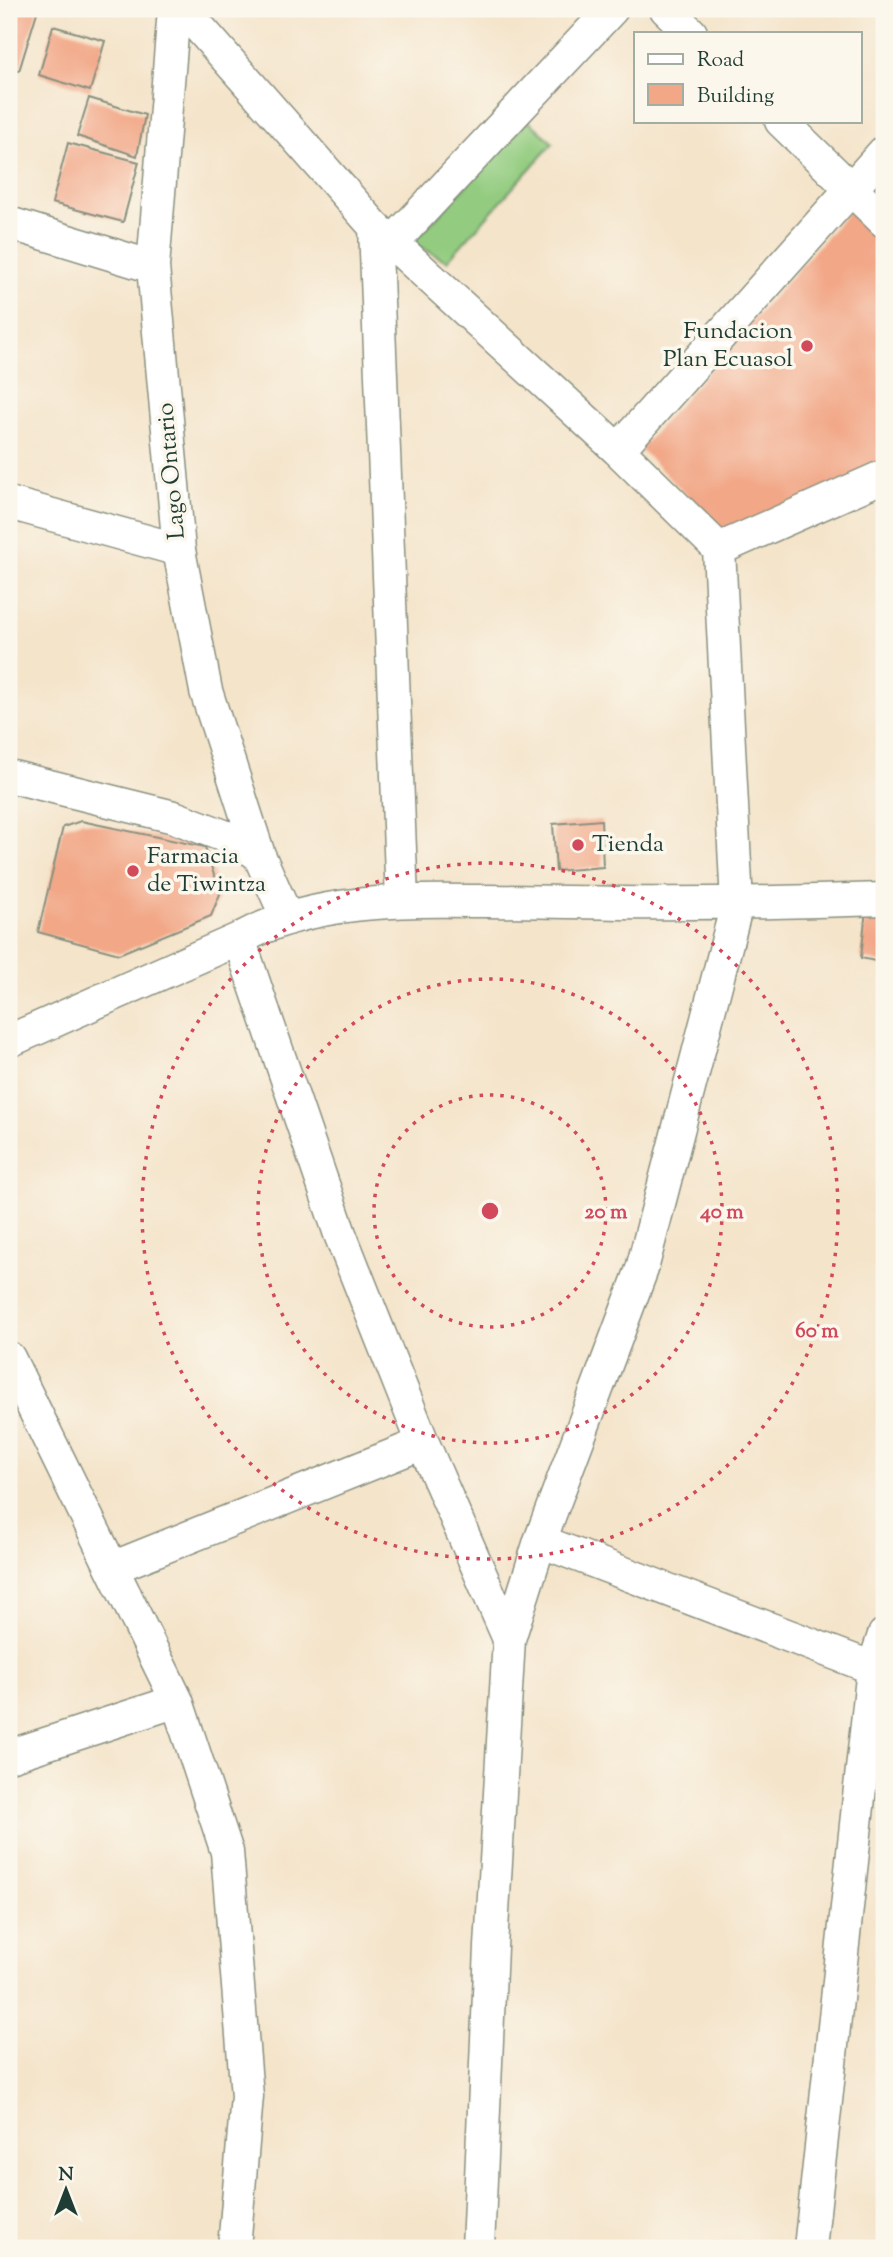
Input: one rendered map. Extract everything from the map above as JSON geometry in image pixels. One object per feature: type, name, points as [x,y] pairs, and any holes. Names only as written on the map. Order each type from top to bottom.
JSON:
[{"type":"street","name":"Lago Ontario","points":[[174,9],[153,267],[179,550],[206,691],[260,855],[287,918]]},
{"type":"street","points":[[183,9],[384,235],[618,450],[719,549],[737,904],[642,1269],[540,1541],[509,1639],[491,1947],[478,2248]]},
{"type":"street","points":[[402,900],[384,235],[612,9]]},
{"type":"street","points":[[666,9],[690,32]]},
{"type":"street","points":[[782,122],[884,221]]},
{"type":"street","points":[[618,450],[884,152]]},
{"type":"street","points":[[9,223],[153,267]]},
{"type":"street","points":[[719,549],[884,476]]},
{"type":"street","points":[[9,503],[179,550]]},
{"type":"street","points":[[9,776],[174,817],[240,842],[260,855]]},
{"type":"street","points":[[9,1041],[264,926],[287,918],[344,906],[402,900],[737,904],[884,899]]},
{"type":"street","points":[[239,939],[340,1234],[424,1443],[509,1639]]},
{"type":"street","points":[[9,1358],[177,1701],[227,1852],[247,2096],[233,2248]]},
{"type":"street","points":[[112,1568],[424,1443]]},
{"type":"street","points":[[540,1541],[873,1668]]},
{"type":"street","points":[[810,2248],[873,1668],[884,1635]]},
{"type":"street","points":[[9,1756],[177,1701]]},
{"type":"green space","points":[[528,120],[553,143],[447,261],[412,243]]},
{"type":"building","points":[[9,9],[38,9],[19,71],[9,68]]},
{"type":"building","points":[[53,26],[105,41],[90,91],[39,75]]},
{"type":"building","points":[[89,98],[145,115],[137,156],[77,136]]},
{"type":"building","points":[[68,143],[139,162],[123,222],[52,203]]},
{"type":"building","name":"Fundacion Plan Ecuasol","points":[[850,210],[884,243],[884,464],[726,534],[640,449]]},
{"type":"building","name":"Tienda","points":[[601,820],[603,867],[556,871],[553,824]]},
{"type":"building","name":"Farmacia de Tiwintza","points":[[81,821],[205,847],[220,894],[211,916],[119,954],[38,932],[63,827]]},
{"type":"building","points":[[866,909],[884,911],[884,963],[861,958]]},
{"type":"place","name":"Fundacion Plan Ecuasol","points":[[807,346]]},
{"type":"place","name":"Tienda","points":[[578,845]]},
{"type":"place","name":"Farmacia de Tiwintza","points":[[133,871]]}]
